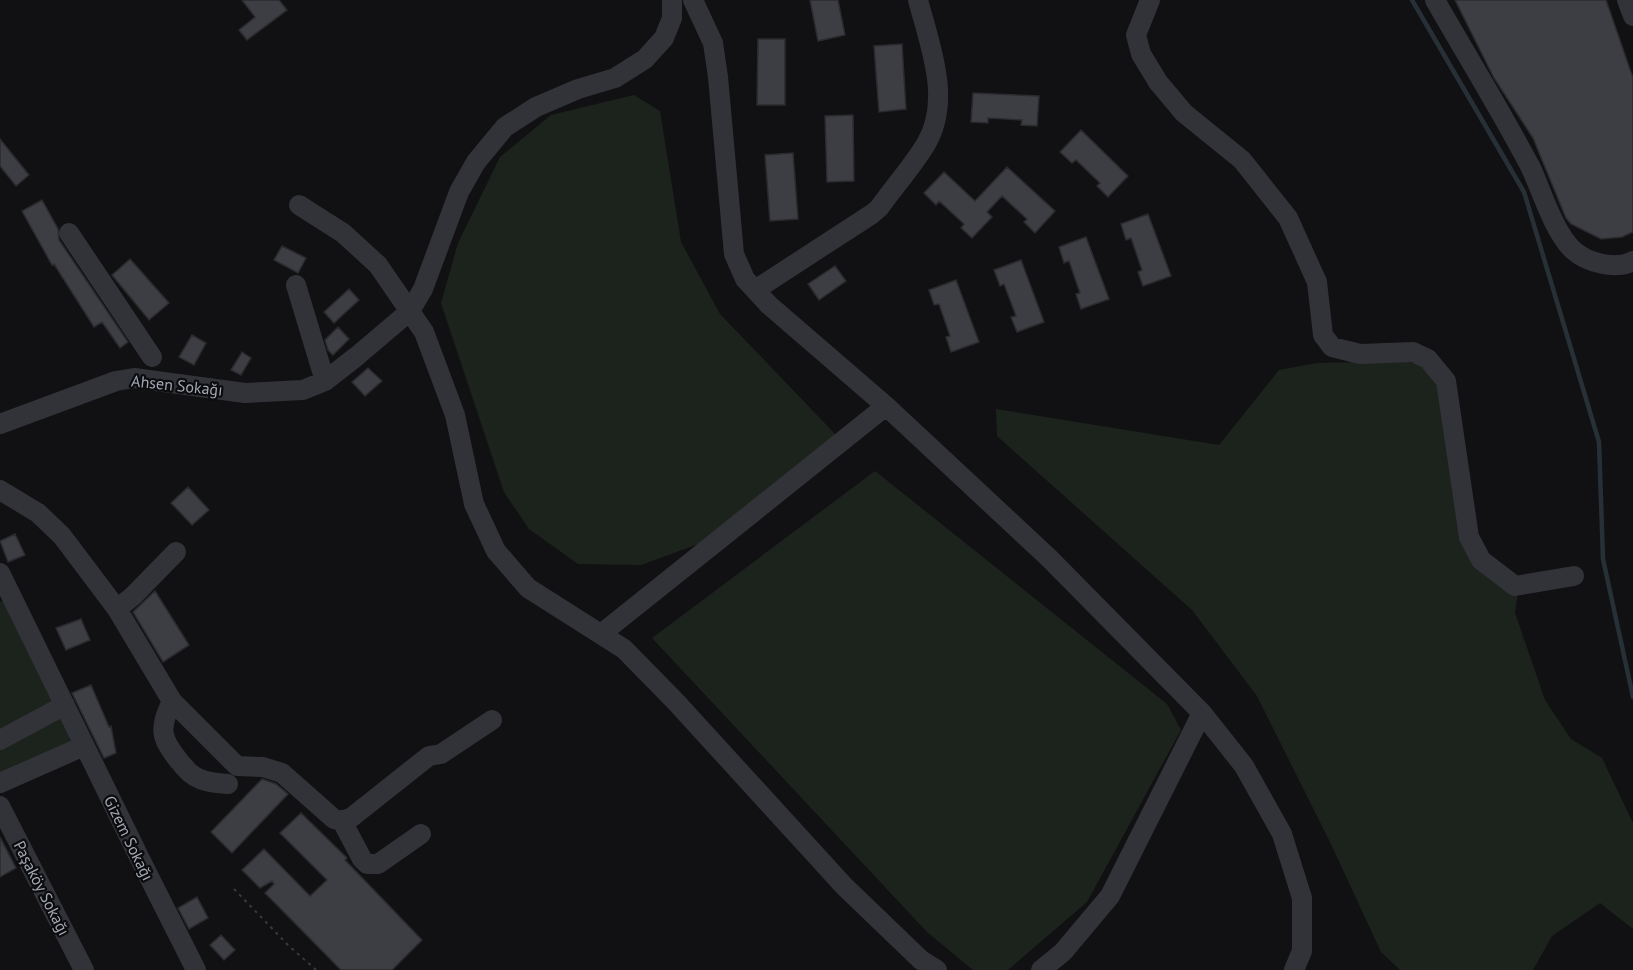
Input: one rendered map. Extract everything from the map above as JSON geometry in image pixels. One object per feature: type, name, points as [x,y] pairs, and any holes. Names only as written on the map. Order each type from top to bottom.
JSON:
[{"type":"street","points":[[410,311],[423,289],[459,192],[476,162],[505,127],[536,107],[578,89],[615,78],[645,59],[664,38],[672,18],[672,0]]},
{"type":"street","points":[[693,0],[713,43],[734,254],[745,279],[770,305],[886,406],[1049,558],[1202,713],[1244,766],[1282,834],[1302,898],[1302,951],[1293,970]]},
{"type":"street","points":[[755,290],[879,208],[926,143],[937,116],[939,95],[918,0]]},
{"type":"street","points":[[1150,0],[1136,35],[1142,54],[1158,82],[1184,112],[1242,160],[1288,218],[1317,282],[1323,335],[1332,347],[1359,354],[1413,352],[1428,359],[1446,381],[1469,537],[1481,560],[1515,586],[1574,576]]},
{"type":"street","points":[[1435,0],[1531,169],[1561,236],[1573,250],[1596,262],[1611,265],[1628,264],[1633,261]]},
{"type":"street","points":[[1627,0],[1633,16]]},
{"type":"street","points":[[298,205],[343,233],[378,265],[424,333],[455,415],[474,504],[496,551],[528,588],[624,649],[844,886],[921,960],[937,970]]},
{"type":"street","points":[[69,233],[152,357]]},
{"type":"street","points":[[296,285],[325,381]]},
{"type":"street","name":"Ahsen Sokağı","points":[[0,424],[116,381],[134,378],[245,393],[303,390],[325,381],[410,311]]},
{"type":"street","points":[[601,634],[886,406]]},
{"type":"street","points":[[0,490],[38,513],[62,536],[117,609],[172,701],[237,766],[263,767],[282,773],[334,819],[342,821],[352,817],[429,756],[441,754],[492,720]]},
{"type":"street","points":[[117,609],[176,552]]},
{"type":"street","name":"Gizem Sokağı","points":[[0,573],[196,970]]},
{"type":"street","points":[[172,701],[163,720],[163,736],[169,748],[190,774],[203,780],[228,784]]},
{"type":"street","points":[[0,740],[65,705]]},
{"type":"street","points":[[1041,970],[1063,952],[1110,896],[1202,713]]},
{"type":"street","points":[[0,783],[84,746]]},
{"type":"street","name":"Paşaköy Sokağı","points":[[0,806],[84,970]]},
{"type":"street","points":[[342,821],[362,859],[367,864],[378,864],[421,834]]},
{"type":"path","points":[[234,889],[288,945],[316,970]]},
{"type":"shaded area","points":[[634,95],[660,111],[681,242],[720,314],[838,437],[712,539],[641,565],[578,564],[529,529],[504,492],[441,303],[458,243],[500,157],[551,115]]},
{"type":"shaded area","points":[[1400,361],[1420,364],[1445,394],[1467,540],[1519,585],[1515,613],[1545,700],[1571,739],[1602,758],[1633,823],[1633,929],[1600,903],[1552,936],[1533,970],[1400,970],[1381,952],[1330,842],[1257,696],[1192,610],[997,436],[996,409],[1219,445],[1279,370],[1317,363]]},
{"type":"shaded area","points":[[875,471],[1167,704],[1181,730],[1087,902],[1008,970],[973,970],[927,932],[652,638]]},
{"type":"shaded area","points":[[4,600],[74,740],[0,775],[0,602]]},
{"type":"building","points":[[242,0],[279,0],[287,10],[247,40],[239,30],[255,17]]},
{"type":"building","points":[[810,0],[838,0],[845,35],[818,41]]},
{"type":"building","points":[[1455,0],[1606,0],[1633,78],[1633,232],[1622,237],[1601,239],[1571,224],[1566,218],[1533,138],[1494,78]]},
{"type":"building","points":[[758,39],[785,39],[785,105],[757,105]]},
{"type":"building","points":[[902,44],[906,109],[879,112],[874,46]]},
{"type":"building","points":[[973,93],[1039,96],[1037,126],[1021,125],[1022,120],[988,118],[988,123],[971,122]]},
{"type":"building","points":[[853,115],[854,181],[827,182],[825,116]]},
{"type":"building","points":[[1081,130],[1128,176],[1108,197],[1097,186],[1100,183],[1076,160],[1072,163],[1060,152]]},
{"type":"building","points":[[0,139],[29,175],[16,186],[0,166]]},
{"type":"building","points":[[793,153],[798,219],[770,221],[765,155]]},
{"type":"building","points":[[1007,167],[1055,211],[1035,233],[1024,222],[1027,219],[1002,196],[987,212],[992,217],[972,238],[961,228],[964,224],[939,201],[936,205],[924,193],[944,172],[975,201]]},
{"type":"building","points":[[42,200],[58,229],[59,240],[128,342],[120,348],[102,322],[94,327],[54,264],[52,265],[22,211]]},
{"type":"building","points":[[1148,214],[1171,276],[1143,286],[1138,272],[1142,270],[1131,238],[1126,240],[1121,224]]},
{"type":"building","points":[[1086,237],[1109,299],[1081,309],[1076,294],[1080,293],[1069,261],[1064,263],[1059,247]]},
{"type":"building","points":[[282,246],[306,258],[298,273],[274,260]]},
{"type":"building","points":[[130,259],[169,303],[149,320],[112,275]]},
{"type":"building","points":[[1021,260],[1044,322],[1017,332],[1011,317],[1016,316],[1004,284],[1000,286],[994,270]]},
{"type":"building","points":[[835,266],[846,281],[819,300],[808,284]]},
{"type":"building","points":[[956,280],[979,342],[951,352],[946,337],[950,336],[939,304],[934,305],[929,290]]},
{"type":"building","points":[[349,289],[359,300],[334,323],[324,312]]},
{"type":"building","points":[[338,327],[349,339],[333,355],[328,350],[325,340]]},
{"type":"building","points":[[192,335],[206,343],[194,365],[179,357]]},
{"type":"building","points":[[242,352],[251,358],[241,375],[231,370]]},
{"type":"building","points":[[368,368],[382,381],[365,396],[352,382]]},
{"type":"building","points":[[188,487],[209,510],[192,525],[171,503]]},
{"type":"building","points":[[15,534],[25,555],[8,562],[0,541]]},
{"type":"building","points":[[155,591],[189,645],[163,662],[133,612]]},
{"type":"building","points":[[81,619],[90,640],[66,650],[56,628]]},
{"type":"building","points":[[91,685],[109,727],[111,726],[116,753],[104,758],[72,693]]},
{"type":"building","points":[[262,779],[276,784],[288,794],[232,853],[211,832]]},
{"type":"building","points":[[301,813],[347,858],[345,860],[422,940],[392,970],[341,970],[265,893],[274,884],[272,881],[260,888],[242,870],[264,849],[310,896],[327,880],[280,833]]},
{"type":"building","points":[[0,837],[16,868],[0,877]]},
{"type":"building","points":[[197,897],[208,918],[189,929],[178,908]]},
{"type":"building","points":[[221,935],[235,950],[224,960],[210,945]]},
{"type":"waterway","points":[[1412,0],[1524,192],[1599,442],[1603,559],[1633,697]]}]
